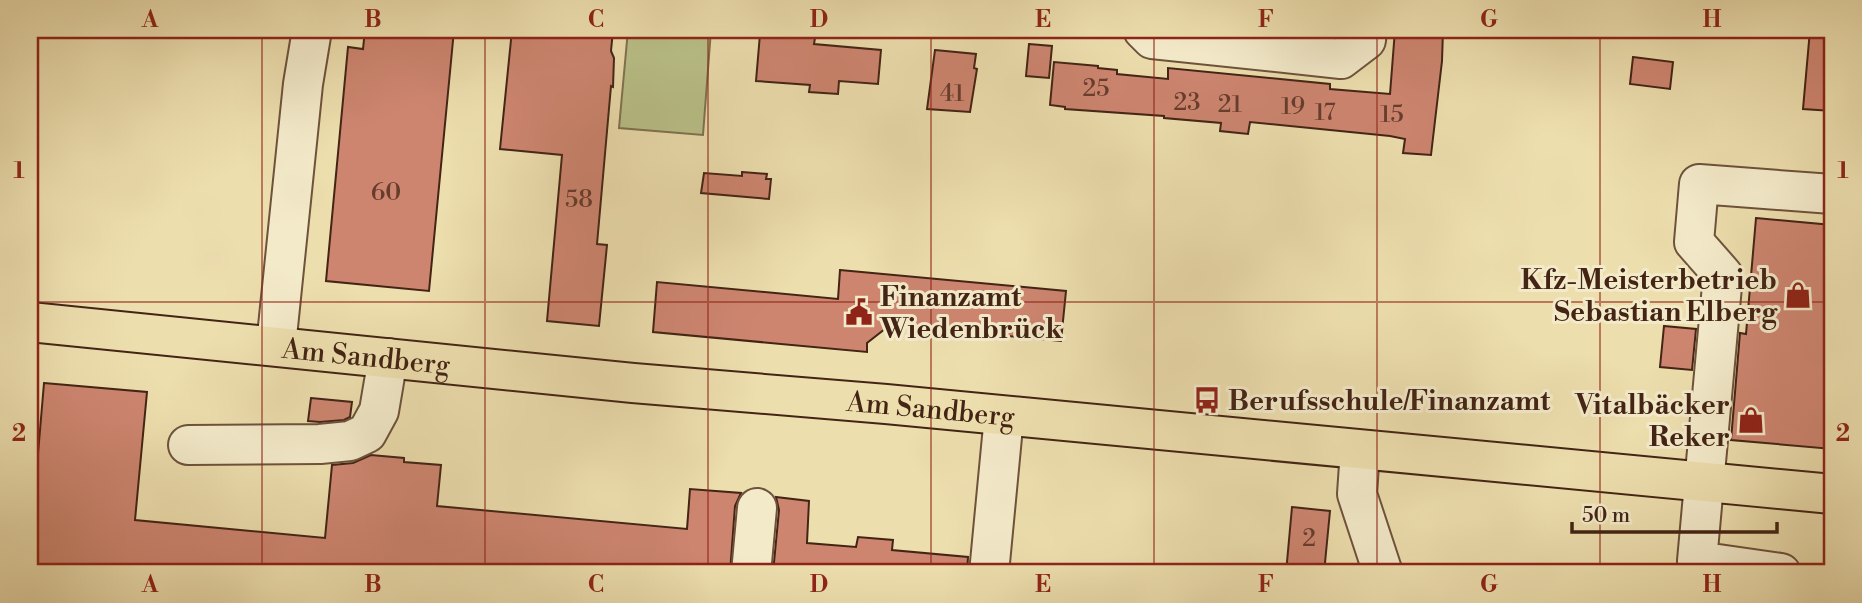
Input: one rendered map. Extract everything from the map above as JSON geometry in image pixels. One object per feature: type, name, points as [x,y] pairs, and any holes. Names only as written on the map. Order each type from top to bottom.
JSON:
[{"type":"main road","name":"Am Sandberg","points":[[30,322],[633,383],[1832,494]]},
{"type":"street","points":[[276,346],[303,84],[312,30]]},
{"type":"street","points":[[1143,30],[1152,39],[1340,59],[1366,40],[1367,30]]},
{"type":"street","points":[[1781,573],[1682,559],[1704,482],[1723,275],[1695,242],[1699,184],[1832,194]]},
{"type":"street","points":[[188,444],[320,444],[350,441],[367,433],[379,411],[388,358]]},
{"type":"street","points":[[989,573],[1004,416]]},
{"type":"street","points":[[1360,450],[1357,494],[1383,573]]},
{"type":"street","points":[[751,573],[757,508]]},
{"type":"green space","points":[[628,30],[711,30],[703,135],[619,128]]},
{"type":"building","points":[[365,30],[454,30],[429,291],[326,281],[348,47],[363,49]]},
{"type":"building","points":[[512,30],[613,30],[613,87],[611,86],[597,244],[607,245],[599,326],[547,321],[562,155],[500,149]]},
{"type":"building","points":[[1395,30],[1443,30],[1431,155],[1403,153],[1405,139],[1390,136],[1250,122],[1248,134],[1220,131],[1221,123],[1065,109],[1050,105],[1054,62],[1098,66],[1117,70],[1117,74],[1168,79],[1168,68],[1330,84],[1330,89],[1390,94]]},
{"type":"building","points":[[1810,30],[1832,30],[1832,111],[1803,109]]},
{"type":"building","points":[[774,31],[815,38],[814,44],[881,50],[878,84],[839,81],[838,94],[809,92],[810,85],[756,81],[760,34],[774,35]]},
{"type":"building","points":[[1029,44],[1052,46],[1049,78],[1026,76]]},
{"type":"building","points":[[935,50],[976,54],[974,68],[977,69],[970,112],[927,109]]},
{"type":"building","points":[[1633,57],[1673,62],[1670,89],[1630,84]]},
{"type":"building","points":[[742,172],[767,174],[766,179],[771,179],[769,199],[701,193],[704,173],[742,176]]},
{"type":"building","points":[[1756,218],[1832,225],[1832,449],[1731,440],[1740,333],[1746,334]]},
{"type":"building","name":"Finanzamt Wiedenbrück","points":[[840,270],[1066,291],[1061,341],[890,325],[867,343],[867,352],[653,332],[657,282],[838,299]]},
{"type":"building","points":[[1664,326],[1696,329],[1692,370],[1660,367]]},
{"type":"building","points":[[44,383],[147,392],[135,520],[325,538],[332,465],[353,463],[371,455],[404,458],[404,462],[441,465],[437,506],[687,529],[690,489],[741,493],[735,506],[730,573],[30,573],[30,488],[35,489]]},
{"type":"building","points":[[311,398],[352,402],[350,417],[344,420],[308,421]]},
{"type":"building","points":[[776,497],[809,501],[807,543],[856,547],[858,537],[893,540],[892,550],[968,557],[967,573],[773,573],[779,510]]},
{"type":"building","points":[[1292,507],[1330,511],[1324,573],[1286,573]]},
{"type":"place","name":"Kfz-Meisterbetrieb Sebastian Elberg","points":[[1798,295]]},
{"type":"place","name":"Finanzamt Wiedenbrück","points":[[859,312]]},
{"type":"place","name":"Berufsschule/Finanzamt","points":[[1207,400]]},
{"type":"place","name":"Vitalbäcker Reker","points":[[1751,420]]}]
